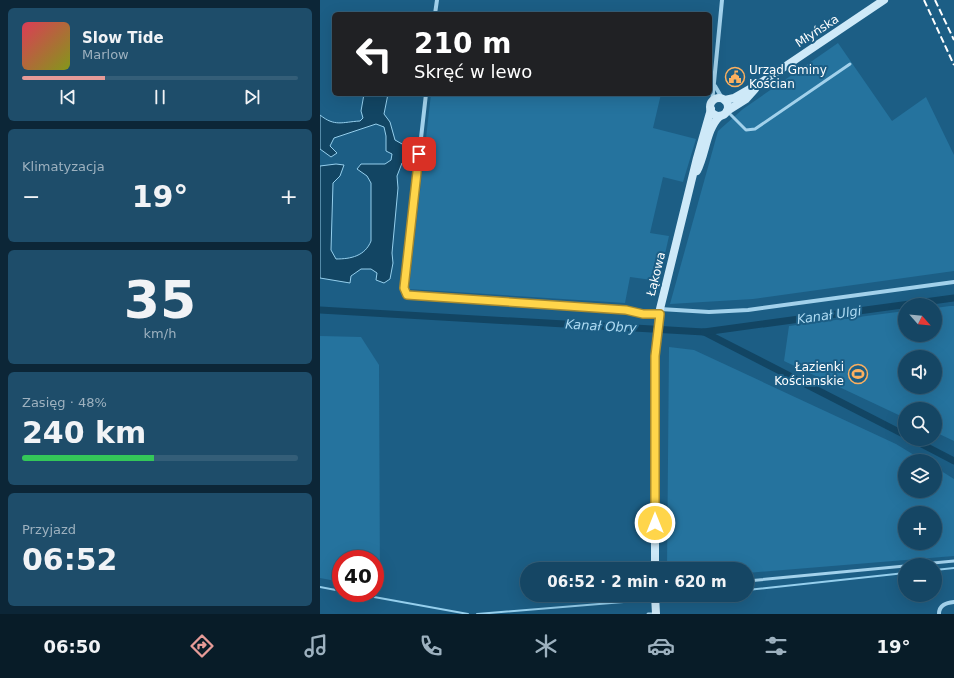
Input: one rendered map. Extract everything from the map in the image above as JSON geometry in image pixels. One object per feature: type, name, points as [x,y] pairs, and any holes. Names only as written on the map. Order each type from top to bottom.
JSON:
[{"type":"street","points":[[435,12],[437,0]]},
{"type":"street","name":"Łąkowa","points":[[655,562],[656,344],[664,287],[693,178],[715,86],[722,0]]},
{"type":"street","name":"Młyńska","points":[[723,99],[734,98],[762,82],[884,0]]},
{"type":"street","name":"Młyńska","points":[[727,111],[746,98],[762,82]]},
{"type":"street","points":[[715,86],[728,105],[727,111],[720,116],[714,114],[711,106],[716,99],[723,99]]},
{"type":"street","points":[[426,96],[404,288],[407,295],[626,310],[643,314],[748,310],[954,282]]},
{"type":"street","name":"Łąkowa","points":[[693,178],[703,159],[711,131],[720,116]]},
{"type":"street","points":[[655,602],[656,614]]},
{"type":"street","points":[[939,614],[942,606],[946,603],[954,602]]},
{"type":"lane","points":[[727,111],[732,114],[746,130],[755,129],[850,64]]},
{"type":"lane","points":[[942,562],[954,561]]},
{"type":"lane","points":[[754,579],[898,567]]},
{"type":"lane","points":[[648,614],[656,614]]},
{"type":"shaded area","points":[[838,43],[892,121],[926,97],[954,155],[954,271],[753,299],[670,304],[718,131],[743,109]]},
{"type":"shaded area","points":[[364,96],[388,96],[384,114],[390,122],[395,140],[411,149],[408,160],[402,163],[397,176],[398,188],[392,253],[393,263],[390,279],[384,283],[376,280],[377,273],[371,269],[361,269],[351,276],[350,283],[320,278],[320,166],[336,164],[344,165],[340,176],[333,183],[331,250],[336,259],[342,259],[357,256],[365,250],[371,241],[371,183],[367,176],[357,169],[361,164],[385,164],[391,160],[392,154],[386,151],[386,136],[384,127],[376,124],[334,138],[330,146],[337,153],[331,157],[320,149],[320,115],[330,121],[343,123],[360,121],[363,118],[361,111]]},
{"type":"shaded area","points":[[431,96],[661,96],[653,128],[696,139],[683,182],[663,177],[650,233],[669,236],[659,281],[630,277],[625,303],[409,289]]},
{"type":"shaded area","name":"Łazienki Kościanskie","points":[[954,306],[954,441],[942,435],[942,402],[898,402],[898,415],[784,361],[789,326],[898,312],[898,342],[942,342],[942,307]]},
{"type":"shaded area","points":[[320,336],[361,337],[379,365],[380,550],[332,550],[332,580],[320,578]]},
{"type":"shaded area","points":[[669,347],[694,350],[896,444],[912,454],[898,454],[898,498],[942,498],[942,471],[954,479],[954,556],[898,558],[898,561],[754,572],[754,562],[667,562]]},
{"type":"waterway","name":"Kanał Ulgi","points":[[704,332],[954,298]]},
{"type":"waterway","name":"Kanał Obry","points":[[320,310],[704,332],[898,431]]},
{"type":"waterway","name":"Kanał Obry","points":[[925,446],[954,461]]},
{"type":"waterway","points":[[942,569],[954,568]]},
{"type":"waterway","points":[[754,589],[898,574]]},
{"type":"waterway","points":[[320,587],[332,589]]},
{"type":"waterway","points":[[384,599],[468,614]]},
{"type":"waterway","points":[[477,614],[624,602]]},
{"type":"railway","points":[[924,0],[954,65]]},
{"type":"railway","points":[[935,0],[954,40]]},
{"type":"place","name":"Urząd Gminy Kościan","points":[[735,77]]},
{"type":"place","name":"Łazienki Kościanskie","points":[[858,374]]},
{"type":"route","points":[[419,154],[404,288],[407,295],[626,310],[643,314],[660,314],[655,356],[655,523]]}]
